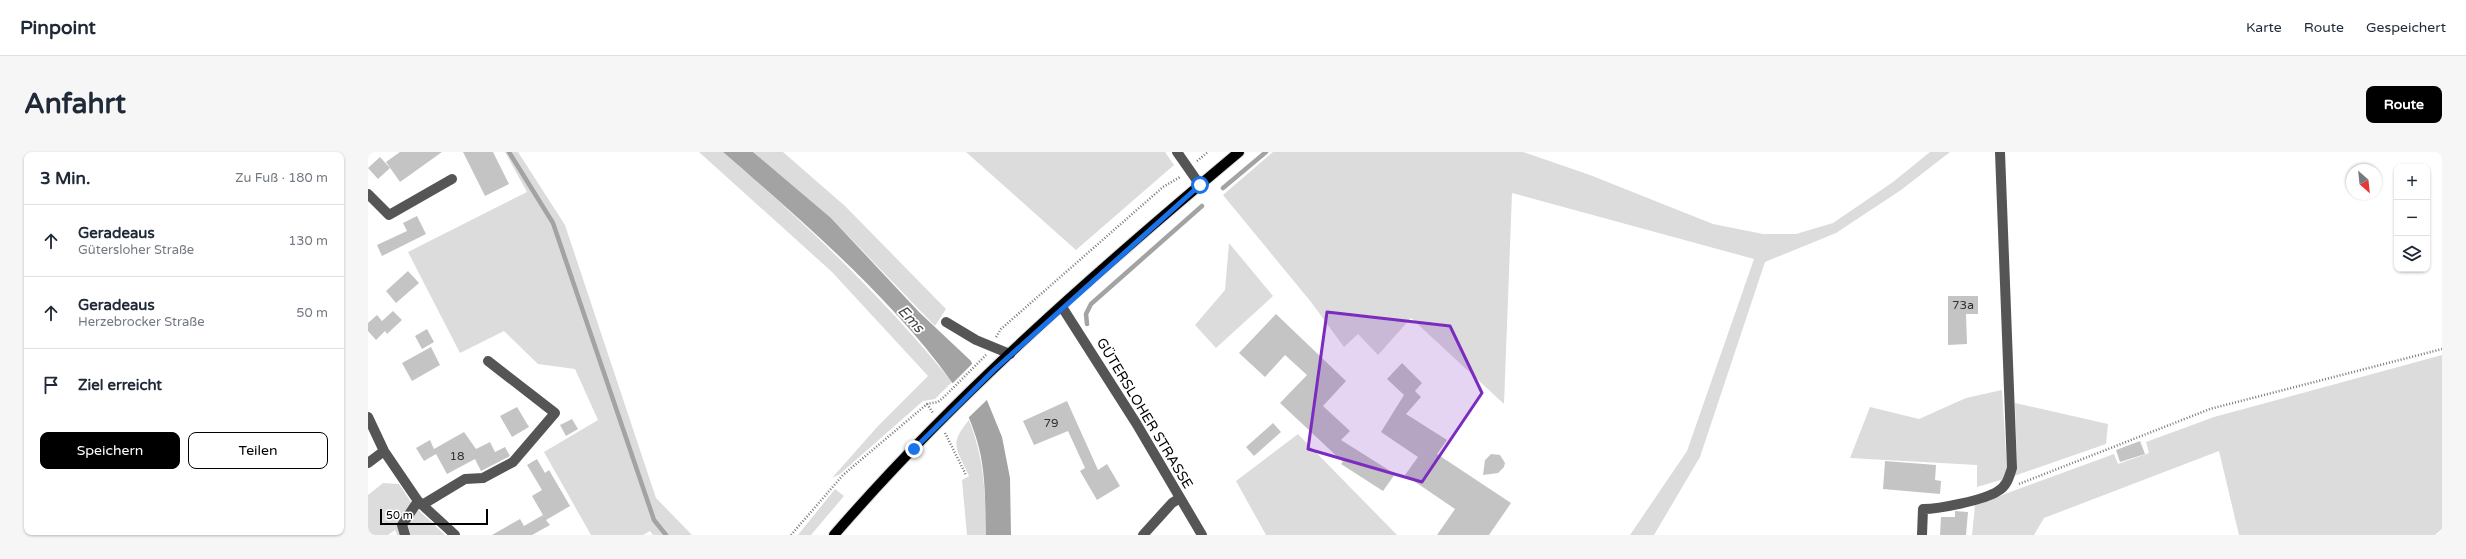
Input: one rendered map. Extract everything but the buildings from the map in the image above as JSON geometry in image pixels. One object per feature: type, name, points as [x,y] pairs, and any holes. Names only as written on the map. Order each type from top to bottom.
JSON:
[{"type":"main road","points":[[834,535],[914,449],[1010,354],[1239,152]]},
{"type":"street","points":[[1177,152],[1200,185]]},
{"type":"street","points":[[1922,535],[1923,509],[1942,508],[1998,492],[2008,481],[2012,468],[2000,152]]},
{"type":"street","points":[[368,194],[389,215],[452,178]]},
{"type":"street","name":"GÜTERSLOHER STRASSE","points":[[1062,307],[1136,423],[1202,535]]},
{"type":"street","points":[[946,322],[989,350],[1010,354]]},
{"type":"street","points":[[405,535],[402,525],[420,503],[465,479],[483,478],[513,462],[555,413],[488,361]]},
{"type":"street","points":[[368,417],[384,450],[420,503],[455,535]]},
{"type":"street","points":[[368,462],[384,450]]},
{"type":"street","points":[[1143,535],[1172,502],[1180,498]]},
{"type":"path","points":[[791,535],[843,476],[876,445],[927,404],[938,402],[944,397],[989,350],[1001,329],[1163,187],[1189,169]]},
{"type":"path","points":[[2008,481],[2015,486],[2210,409],[2442,349]]},
{"type":"path","points":[[940,423],[966,475]]},
{"type":"highlighted area","points":[[1327,312],[1450,326],[1482,393],[1422,482],[1308,449]]},
{"type":"shaded area","points":[[505,152],[518,152],[565,225],[656,498],[692,535],[653,535],[650,531],[643,535],[591,535],[544,452],[598,420],[575,369],[538,364],[504,331],[460,353],[408,252],[527,192]]},
{"type":"shaded area","points":[[699,152],[723,152],[784,206],[871,291],[952,382],[935,399],[923,401],[840,474],[832,478],[878,426],[928,376],[832,272]]},
{"type":"shaded area","points":[[753,152],[783,152],[845,206],[946,309],[935,326],[831,218]]},
{"type":"shaded area","points":[[966,152],[1165,152],[1174,165],[1076,250]]},
{"type":"shaded area","points":[[1273,152],[1523,152],[1590,175],[1713,224],[1763,234],[1796,234],[1833,223],[1893,182],[1930,152],[1950,152],[1901,190],[1836,233],[1765,262],[1700,457],[1654,535],[1630,535],[1687,451],[1754,259],[1512,193],[1504,404],[1411,318],[1378,355],[1358,334],[1344,347],[1311,302],[1223,195]]},
{"type":"shaded area","points":[[1229,243],[1273,296],[1216,348],[1195,325],[1225,290]]},
{"type":"shaded area","points":[[2442,355],[2442,529],[2435,535],[2239,535],[2219,451],[2044,518],[2034,535],[1972,535],[1975,505],[2114,454],[2118,464],[2149,453],[2146,442],[2214,417]]},
{"type":"shaded area","points":[[2002,390],[2007,469],[2004,479],[1977,487],[1977,465],[1850,458],[1870,407],[1919,419],[1966,398]]},
{"type":"shaded area","points":[[2015,403],[2108,424],[2106,444],[2014,476],[2017,466]]},
{"type":"shaded area","points":[[969,420],[981,463],[986,535],[967,535],[962,480],[969,476],[958,453],[957,442],[962,428]]},
{"type":"shaded area","points":[[1298,434],[1397,535],[1266,535],[1236,481]]},
{"type":"shaded area","points":[[383,483],[399,484],[413,505],[445,535],[397,535],[395,530],[388,535],[368,535],[368,495]]},
{"type":"shaded area","points":[[835,489],[844,496],[811,535],[798,535]]},
{"type":"water","name":"Ems","points":[[723,152],[753,152],[831,218],[919,312],[971,361],[1002,437],[1010,478],[1011,535],[986,535],[984,480],[979,448],[967,413],[959,394],[951,381],[901,320],[844,260]]},
{"type":"pier","points":[[974,362],[990,397],[966,420],[951,385]]},
{"type":"waterway","points":[[509,152],[553,223],[654,520],[666,535]]},
{"type":"waterway","points":[[1223,188],[1266,152]]},
{"type":"waterway","points":[[1087,324],[1086,314],[1091,304],[1202,206]]},
{"type":"route","points":[[914,449],[950,412],[1062,307],[1200,185]]}]
